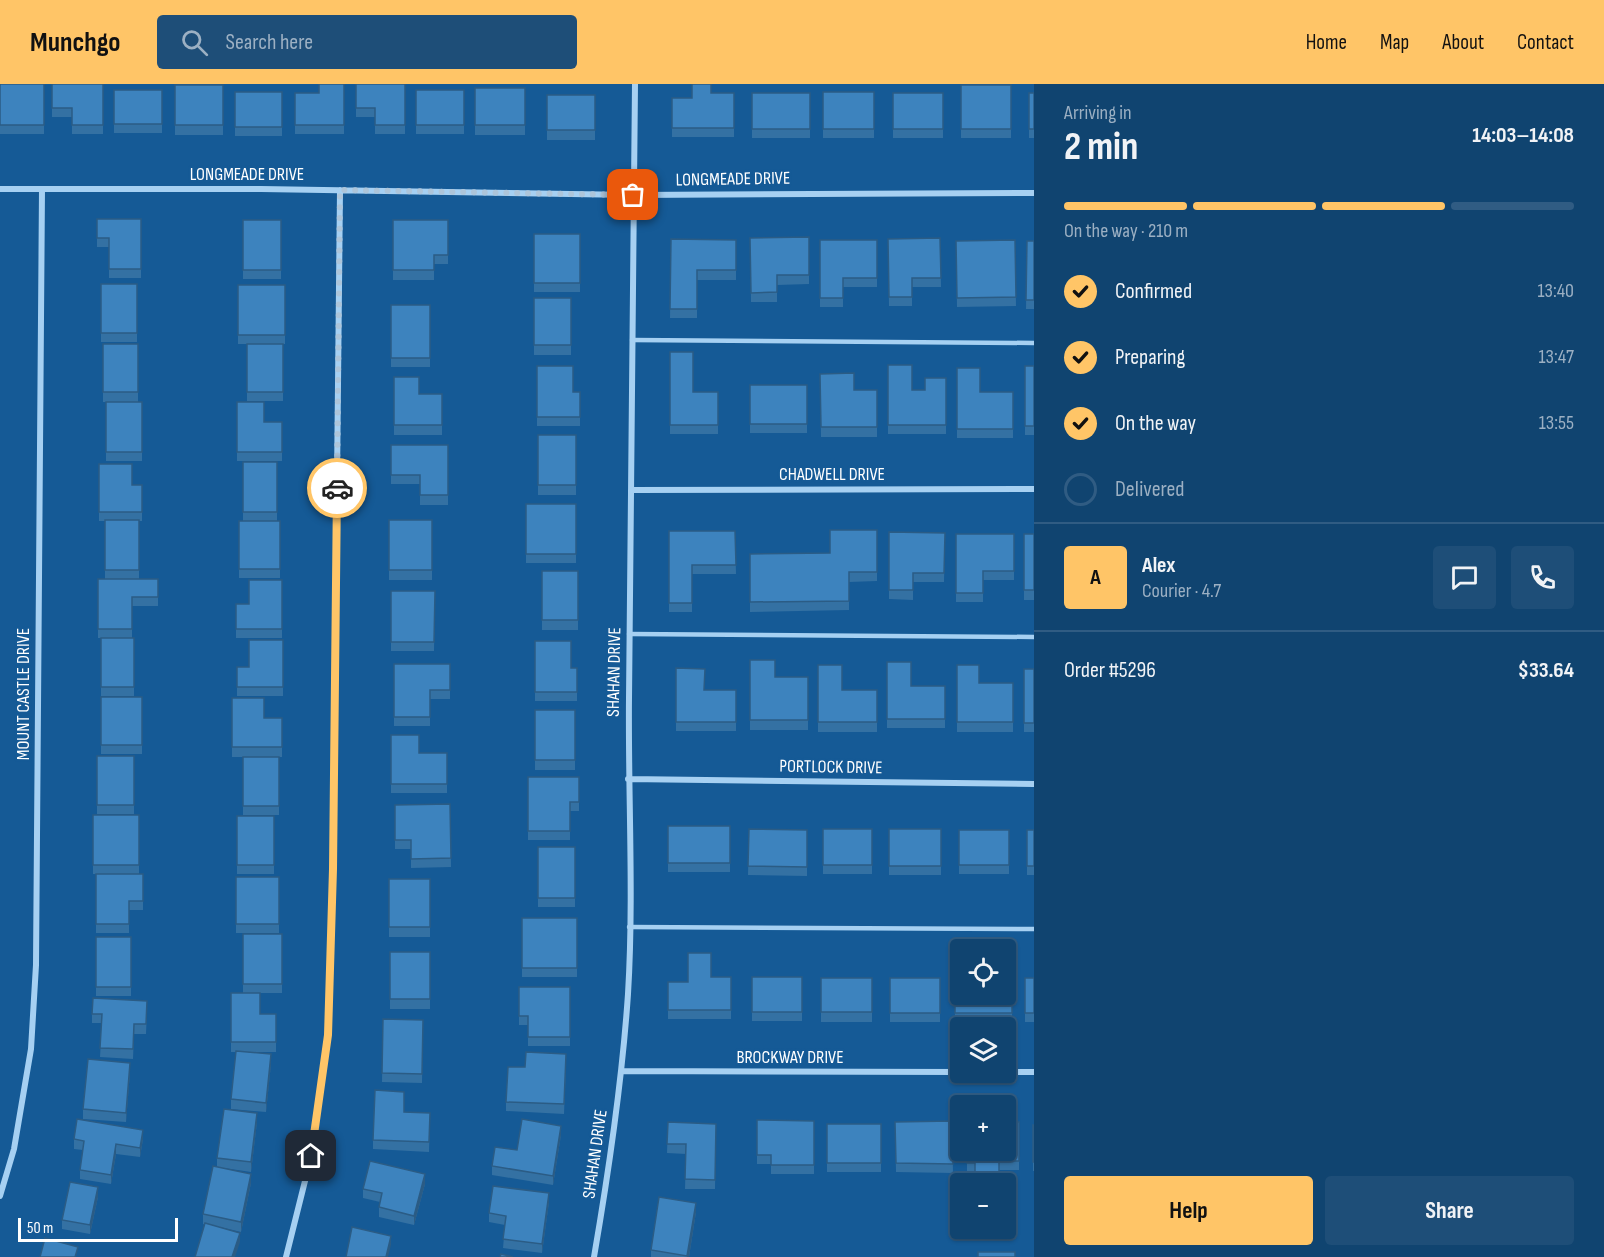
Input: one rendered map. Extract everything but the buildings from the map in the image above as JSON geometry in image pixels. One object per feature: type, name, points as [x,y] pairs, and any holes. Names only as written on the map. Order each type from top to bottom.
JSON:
[{"type":"street","name":"SHAHAN DRIVE","points":[[594,1257],[609,1170],[628,991],[635,84]]},
{"type":"street","name":"LONGMEADE DRIVE","points":[[0,189],[340,190],[633,195],[1034,192]]},
{"type":"street","name":"MOUNT CASTLE DRIVE","points":[[0,1196],[14,1149],[31,1049],[36,965],[42,189]]},
{"type":"street","points":[[286,1257],[311,1156],[328,1035],[333,869],[340,190]]},
{"type":"street","name":"CHADWELL DRIVE","points":[[631,490],[1034,489]]},
{"type":"street","name":"PORTLOCK DRIVE","points":[[628,779],[1034,784]]},
{"type":"street","name":"BROCKWAY DRIVE","points":[[621,1071],[950,1072]]},
{"type":"street","points":[[1016,1072],[1034,1072]]},
{"type":"lane","points":[[632,340],[1034,343]]},
{"type":"lane","points":[[629,634],[1034,637]]},
{"type":"lane","points":[[629,927],[1034,929]]},
{"type":"way so far","points":[[337,488],[340,190],[633,195]]},
{"type":"route","points":[[311,1156],[328,1035],[333,869],[337,488]]}]
